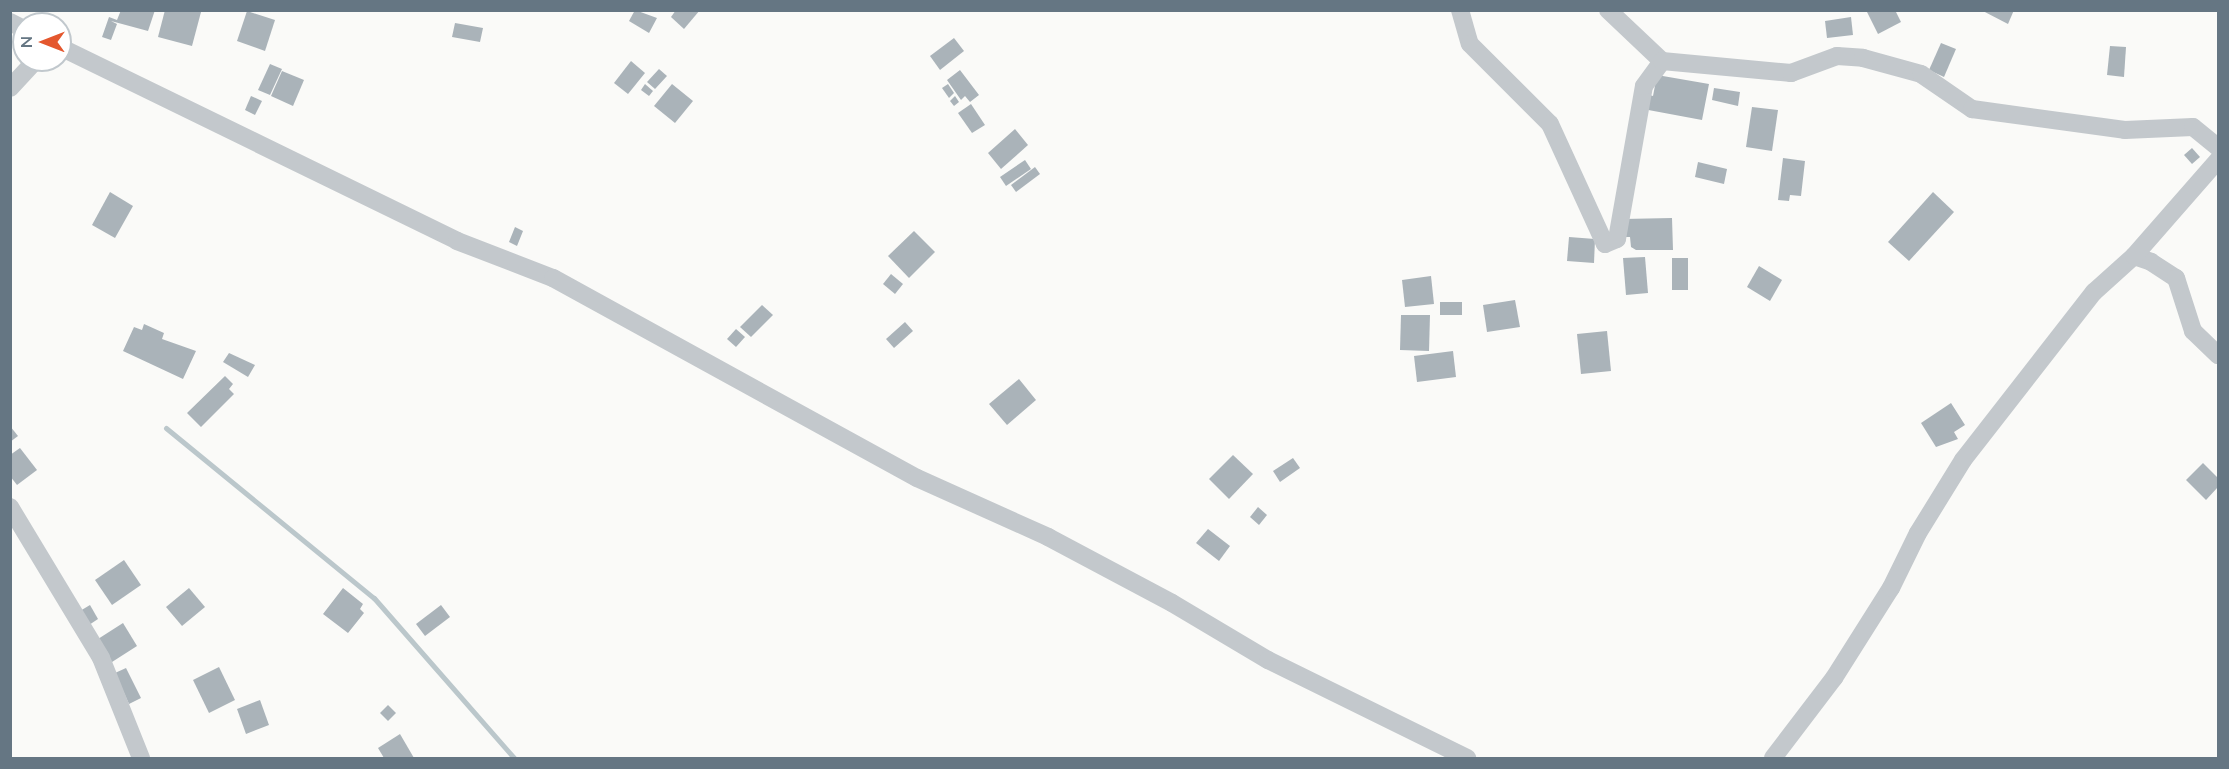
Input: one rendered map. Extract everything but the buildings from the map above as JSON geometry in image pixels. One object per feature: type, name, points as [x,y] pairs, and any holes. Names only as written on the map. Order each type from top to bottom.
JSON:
[{"type":"street","points":[[1460,10],[1470,44],[1550,124],[1605,244],[1617,239],[1644,86],[1662,62]]},
{"type":"street","points":[[1608,10],[1662,62],[1791,73],[1837,56],[1863,58],[1921,74],[1972,109],[2125,130],[2193,127],[2218,147]]},
{"type":"street","points":[[72,53],[457,241],[553,278],[917,478],[1048,537],[1172,603],[1268,660],[1467,759]]},
{"type":"street","points":[[10,88],[25,72]]},
{"type":"street","points":[[1773,759],[1834,678],[1891,588],[1918,533],[1963,460],[2094,292],[2134,256],[2218,160]]},
{"type":"street","points":[[2134,256],[2151,261],[2176,278],[2193,331],[2218,355]]},
{"type":"street","points":[[10,507],[101,658],[141,759]]},
{"type":"waterway","points":[[166,428],[374,598],[514,758]]}]
